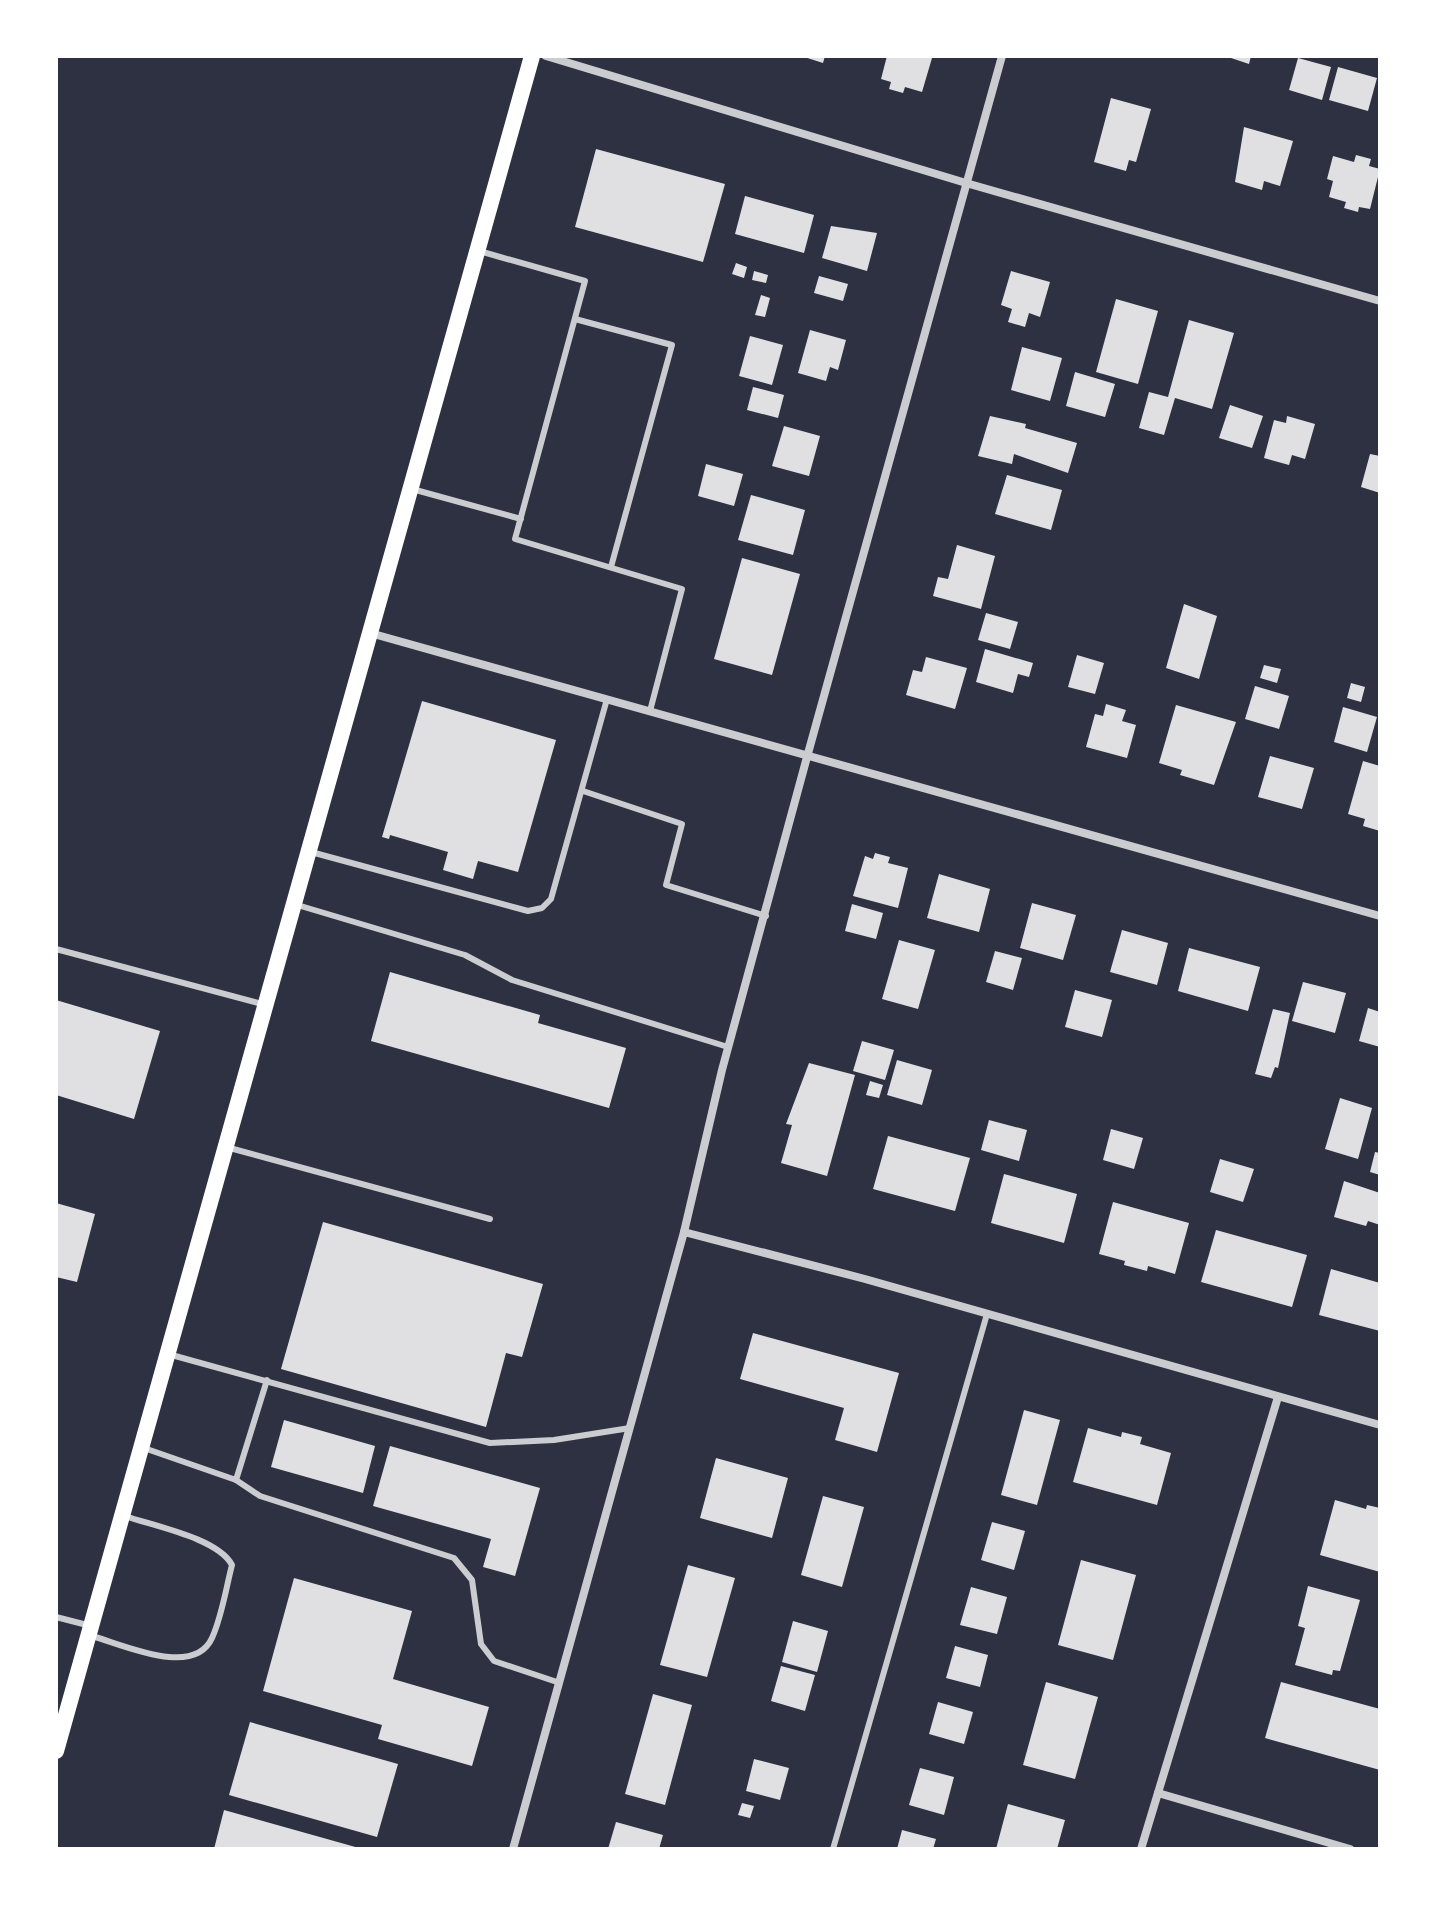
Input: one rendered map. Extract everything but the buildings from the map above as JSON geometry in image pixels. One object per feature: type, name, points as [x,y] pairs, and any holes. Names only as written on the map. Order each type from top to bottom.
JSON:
[{"type":"main road","points":[[56,1751],[532,56]]},
{"type":"street","points":[[546,56],[966,183],[1380,301]]},
{"type":"street","points":[[513,1849],[684,1232],[728,1047],[807,757],[1002,56]]},
{"type":"street","points":[[370,633],[1380,916]]},
{"type":"street","points":[[684,1232],[1380,1425]]},
{"type":"street","points":[[1141,1849],[1278,1397]]},
{"type":"street","points":[[1158,1793],[1350,1849]]},
{"type":"lane","points":[[479,251],[585,281],[515,539],[682,589],[650,711]]},
{"type":"lane","points":[[575,319],[672,345],[611,567]]},
{"type":"lane","points":[[411,489],[521,519]]},
{"type":"lane","points":[[309,852],[528,911],[542,908],[551,899],[607,699]]},
{"type":"lane","points":[[583,791],[682,824],[666,885],[766,916]]},
{"type":"lane","points":[[294,904],[465,955],[512,980],[728,1047]]},
{"type":"lane","points":[[56,949],[265,1005]]},
{"type":"lane","points":[[226,1147],[490,1219]]},
{"type":"lane","points":[[833,1849],[987,1314]]},
{"type":"lane","points":[[168,1354],[490,1443],[554,1440],[630,1428]]},
{"type":"lane","points":[[236,1480],[267,1380]]},
{"type":"lane","points":[[141,1447],[236,1480],[260,1496],[454,1558],[472,1580],[481,1644],[494,1661],[557,1682]]},
{"type":"lane","points":[[56,1617],[182,1660],[199,1655],[212,1639],[232,1565],[228,1558],[213,1546],[122,1515]]}]
